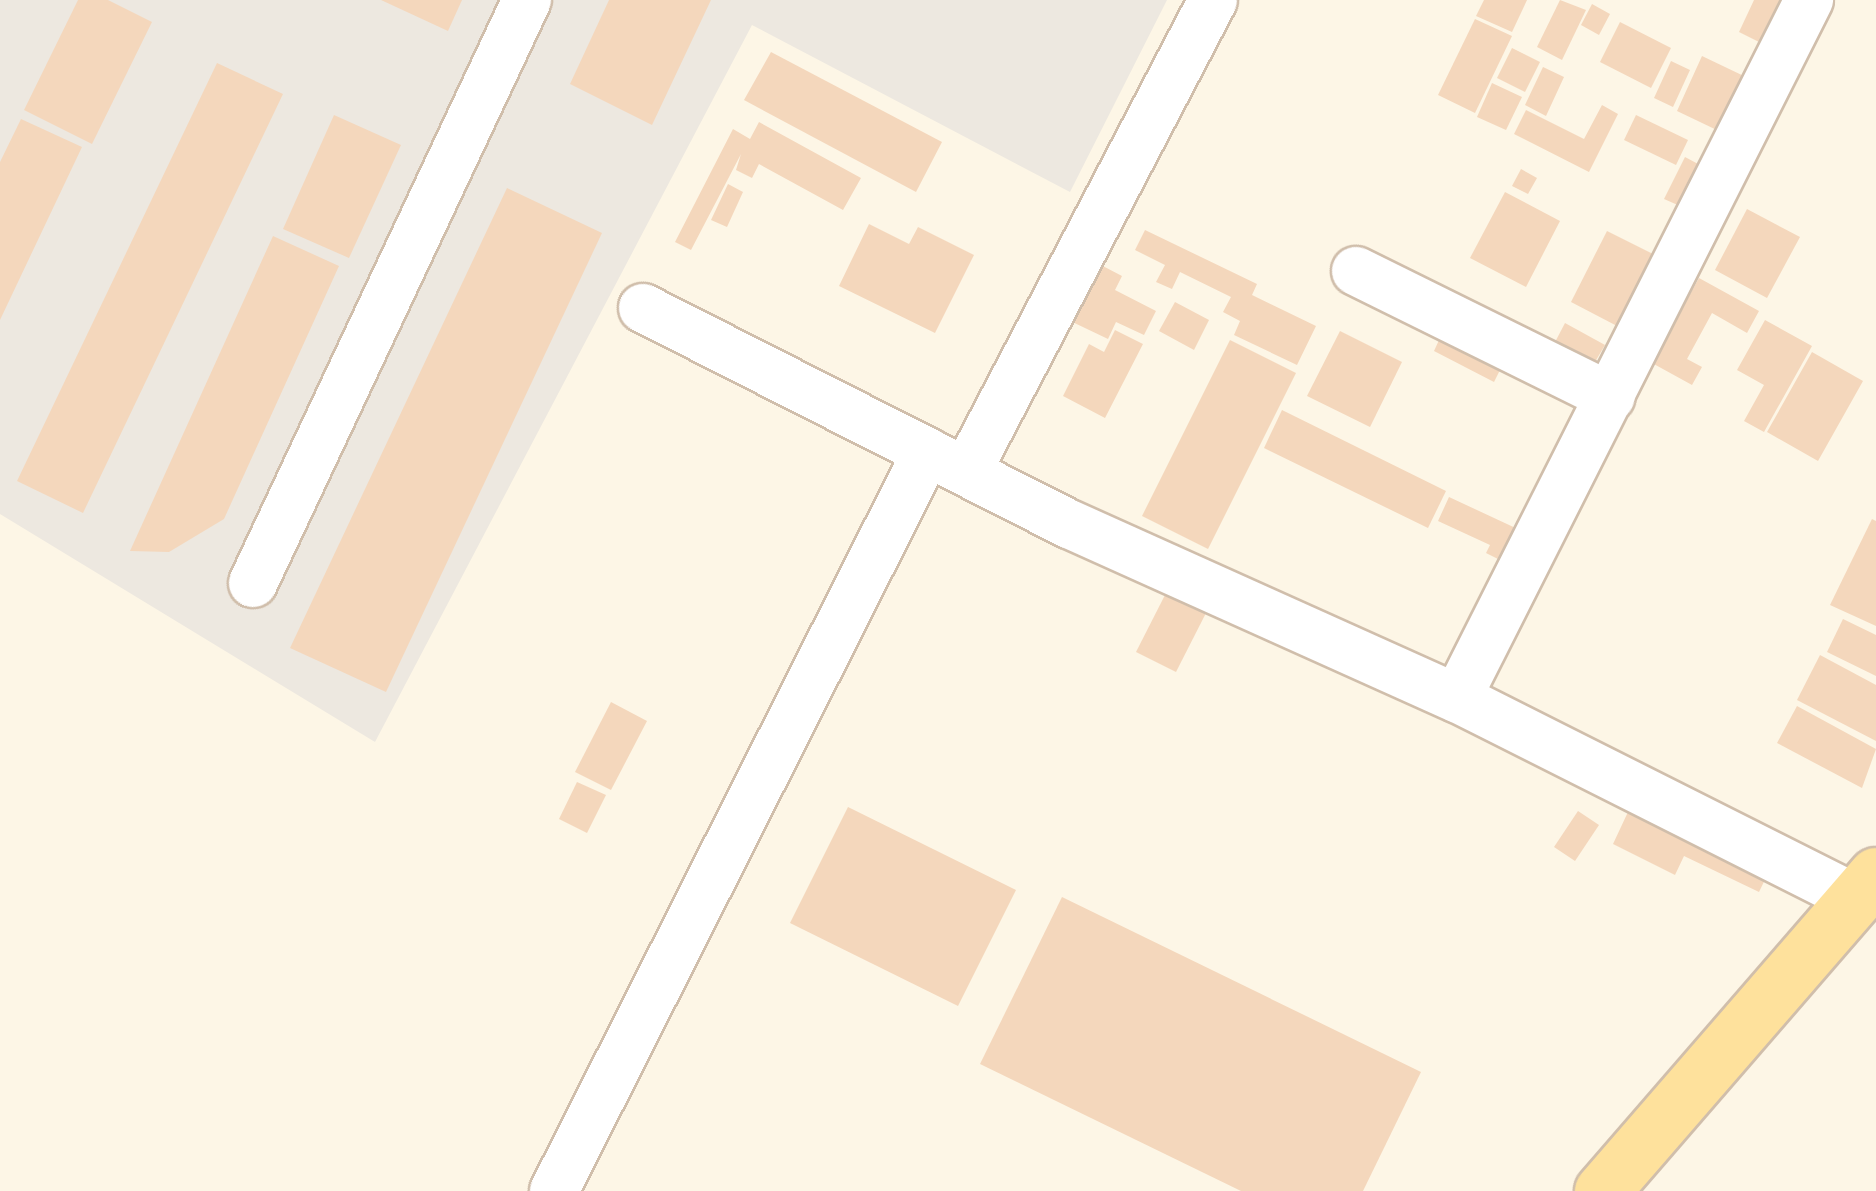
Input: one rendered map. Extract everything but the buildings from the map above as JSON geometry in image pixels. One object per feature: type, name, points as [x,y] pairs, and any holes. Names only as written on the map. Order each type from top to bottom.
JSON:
[{"type":"main road","points":[[1602,1191],[1866,886]]},
{"type":"street","points":[[253,582],[527,0]]},
{"type":"street","points":[[554,1191],[947,462],[1213,0]]},
{"type":"street","points":[[1457,698],[1809,0]]},
{"type":"street","points":[[1356,271],[1611,397]]},
{"type":"street","points":[[643,308],[1069,524],[1866,886]]},
{"type":"shaded area","points":[[0,0],[1167,0],[1070,192],[752,25],[375,742],[0,514]]}]
